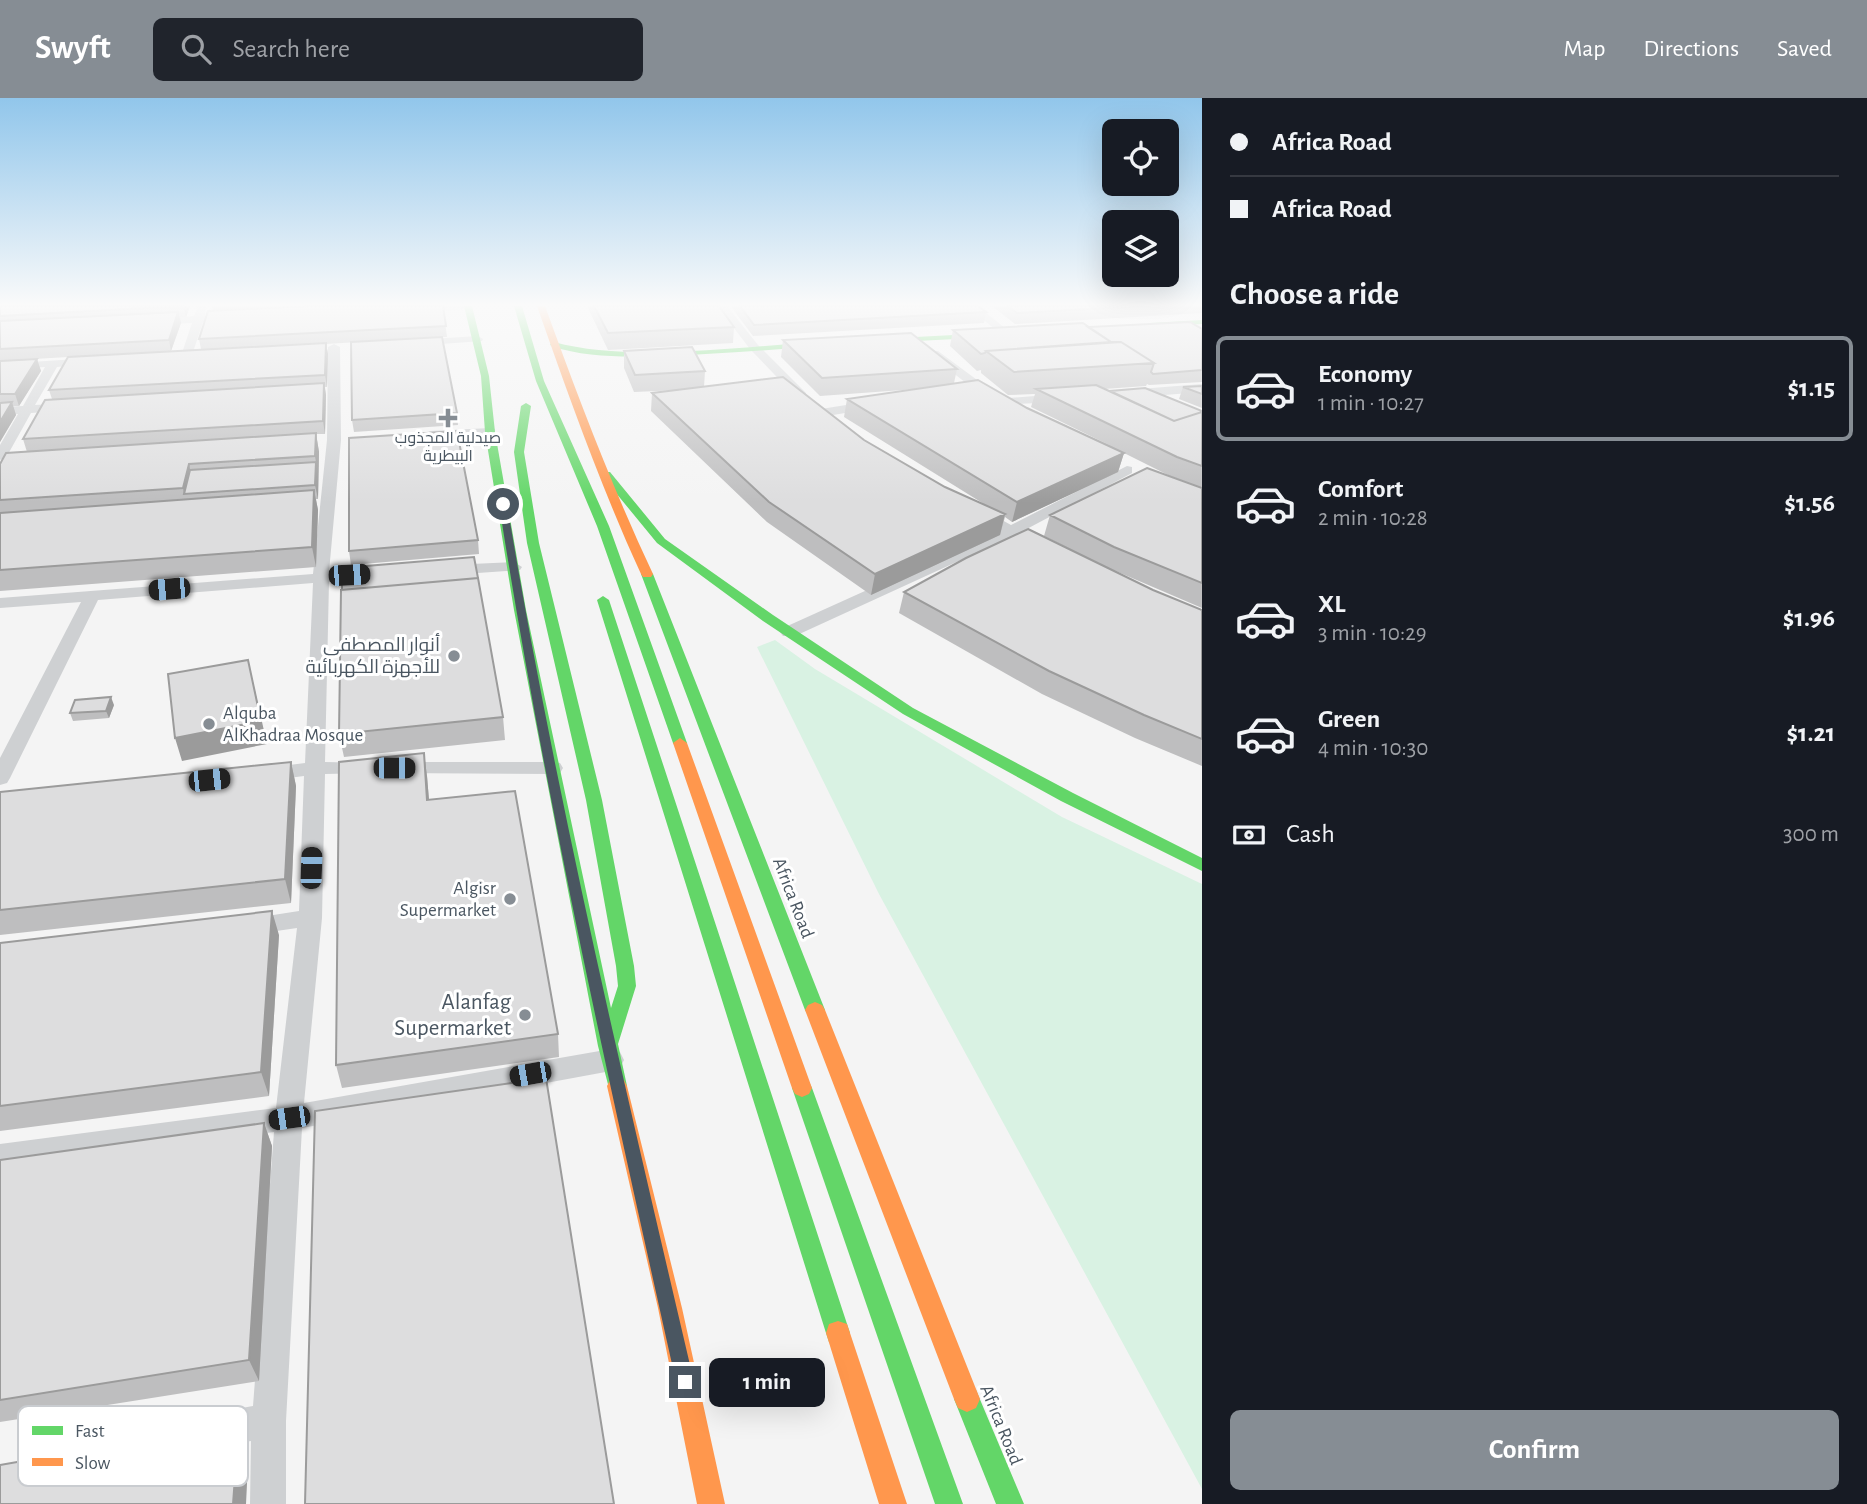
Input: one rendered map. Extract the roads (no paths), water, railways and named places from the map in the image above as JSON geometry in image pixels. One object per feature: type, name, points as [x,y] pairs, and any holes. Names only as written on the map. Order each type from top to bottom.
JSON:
[{"type":"main road","points":[[484,372],[490,432],[520,610],[609,1053],[670,1308],[711,1504]]},
{"type":"main road","points":[[537,372],[603,526],[677,742],[950,1504]]},
{"type":"main road","name":"Africa Road","points":[[564,372],[902,1236],[1010,1504]]},
{"type":"main road","points":[[566,377],[577,372]]},
{"type":"main road","points":[[539,440],[524,399],[519,452],[533,543],[594,800],[625,966],[627,986],[609,1053]]},
{"type":"main road","points":[[606,474],[662,541],[789,632],[908,711],[1055,790],[1202,864]]},
{"type":"main road","points":[[597,580],[892,1504]]},
{"type":"street","points":[[5,458],[27,409],[48,372]]},
{"type":"street","points":[[268,1504],[269,1421],[289,1118],[310,918],[323,506],[334,440],[329,390],[331,372]]},
{"type":"street","points":[[777,372],[836,422]]},
{"type":"street","points":[[952,372],[973,390],[1023,415]]},
{"type":"street","points":[[1109,395],[1202,388]]},
{"type":"street","points":[[1136,393],[1169,406]]},
{"type":"street","points":[[1000,402],[1068,398]]},
{"type":"street","points":[[821,412],[887,403]]},
{"type":"street","points":[[0,411],[80,406]]},
{"type":"street","points":[[412,436],[490,432]]},
{"type":"street","points":[[789,632],[1012,531],[1126,470]]},
{"type":"street","points":[[968,507],[1057,556]]},
{"type":"street","points":[[431,571],[514,567]]},
{"type":"street","points":[[0,603],[390,573]]},
{"type":"street","points":[[0,778],[92,596]]},
{"type":"street","points":[[246,776],[314,768],[553,768]]},
{"type":"street","points":[[229,928],[310,918]]},
{"type":"street","points":[[0,1157],[289,1118],[609,1053]]},
{"type":"street","points":[[248,1424],[269,1421]]},
{"type":"place","name":"صيدلية المجذوب البيطرية","points":[[448,418]]},
{"type":"place","name":"أنوار المصطفى للأجهزة الكهربائية","points":[[454,656]]},
{"type":"place","name":"Alquba AlKhadraa Mosque","points":[[209,724]]},
{"type":"place","name":"Algisr Supermarket","points":[[510,899]]},
{"type":"place","name":"Alanfag Supermarket","points":[[525,1015]]}]
